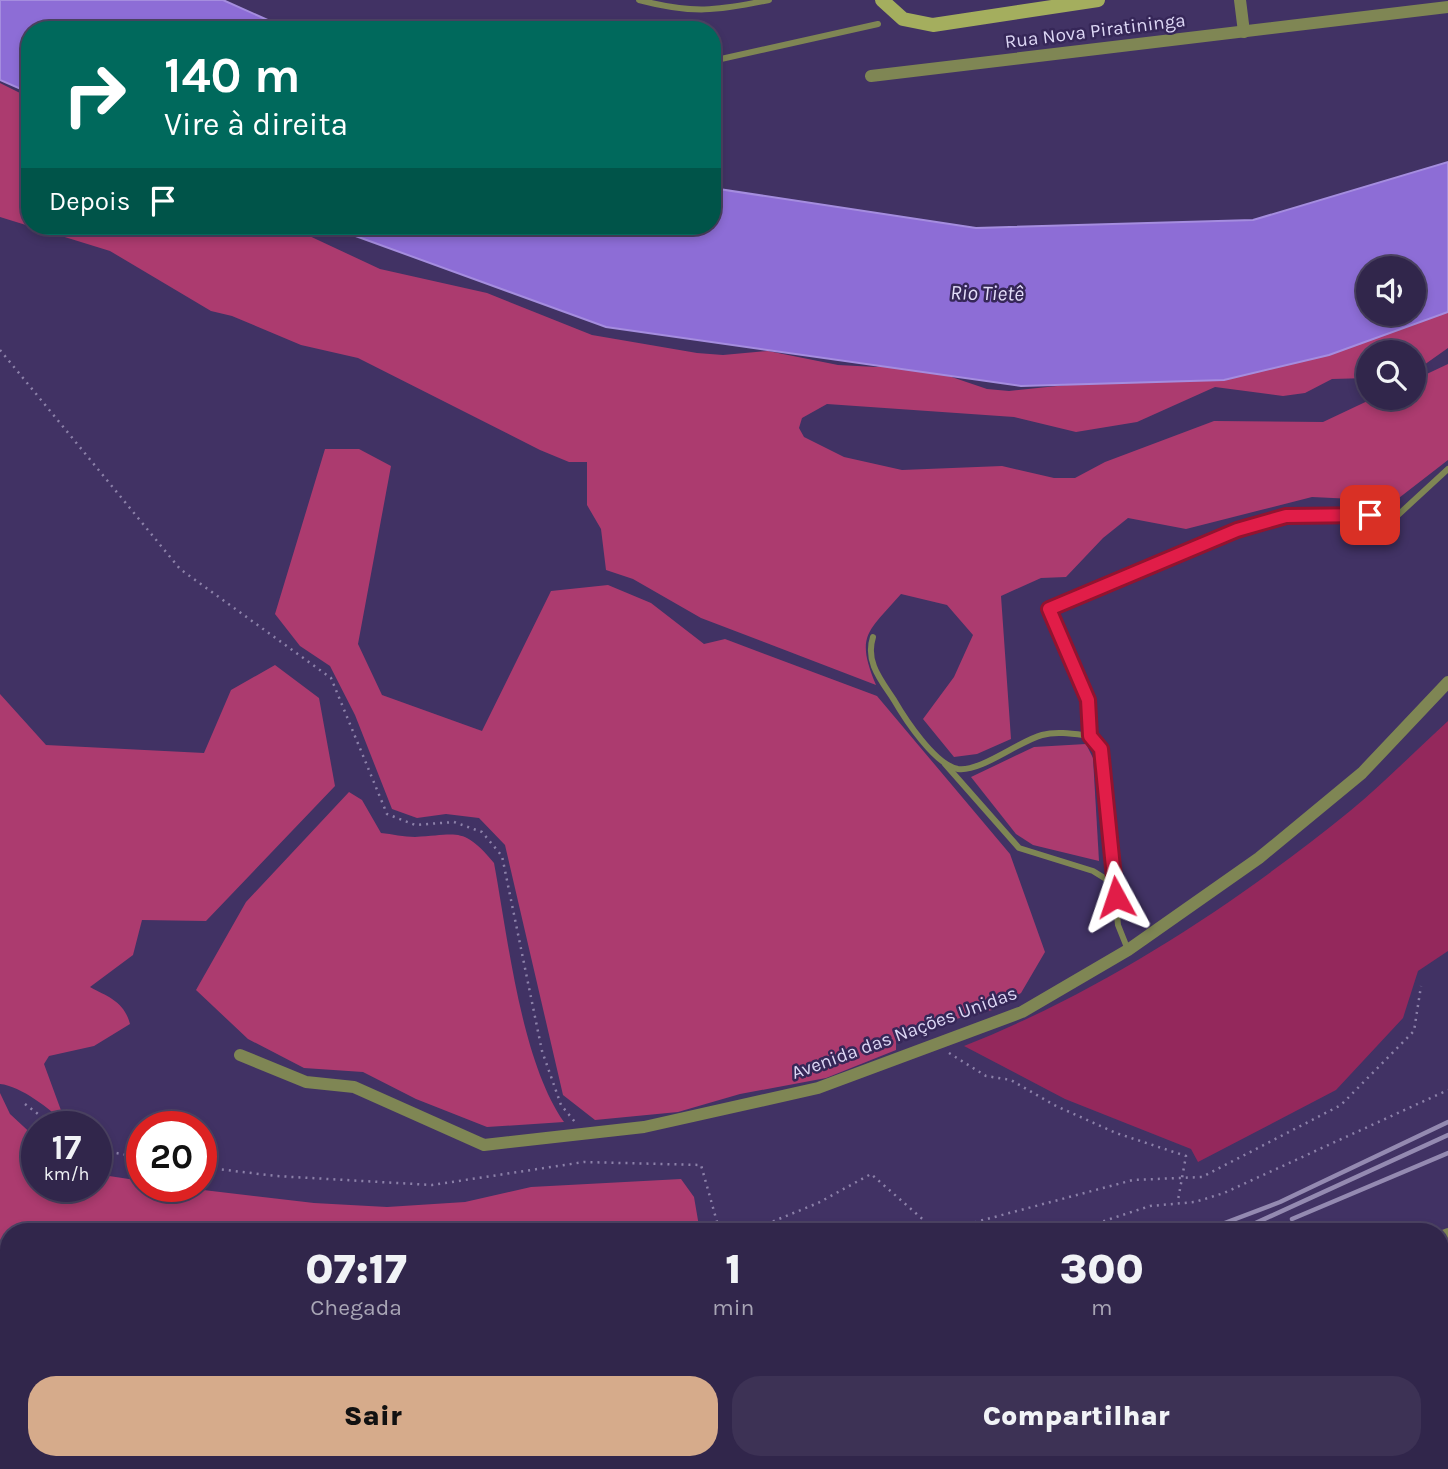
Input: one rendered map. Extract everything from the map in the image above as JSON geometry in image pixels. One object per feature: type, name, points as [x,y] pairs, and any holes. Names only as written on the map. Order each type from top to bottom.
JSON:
[{"type":"main road","points":[[886,5],[915,24],[933,24],[1098,0]]},
{"type":"street","points":[[1240,0],[1244,32]]},
{"type":"street","name":"Rua Nova Piratininga","points":[[871,76],[1448,7]]},
{"type":"street","name":"Avenida das Nações Unidas","points":[[240,1055],[306,1082],[354,1087],[484,1145],[644,1127],[818,1088],[1022,1012],[1129,950],[1259,858],[1362,773],[1448,682]]},
{"type":"lane","points":[[639,0],[673,9],[712,12],[769,0]]},
{"type":"lane","points":[[721,59],[878,24]]},
{"type":"lane","points":[[1129,950],[1118,925],[1101,749],[1090,736],[1088,700],[1049,609],[1237,530],[1286,516],[1398,515],[1448,469]]},
{"type":"lane","points":[[873,638],[869,649],[874,668],[902,714],[1019,848],[1093,871],[1114,884]]},
{"type":"lane","points":[[945,764],[960,769],[973,767],[1042,735],[1067,733],[1090,736]]},
{"type":"path","points":[[0,350],[180,569],[331,678],[387,814],[415,825],[454,822],[482,832],[502,856],[542,1051],[561,1105],[586,1133]]},
{"type":"path","points":[[770,1223],[807,1208],[872,1174],[927,1223],[972,1223],[1133,1180],[1202,1177],[1341,1105],[1414,1031],[1421,986]]},
{"type":"path","points":[[934,1044],[986,1076],[1012,1080],[1055,1105],[1116,1133],[1186,1156],[1178,1201]]},
{"type":"path","points":[[1098,1223],[1150,1206],[1178,1201],[1195,1202],[1224,1193],[1448,1090]]},
{"type":"path","points":[[24,1104],[33,1111]]},
{"type":"path","points":[[217,1169],[276,1176],[432,1185],[584,1162],[701,1165],[717,1223]]},
{"type":"shaded area","points":[[0,83],[21,94],[21,223],[0,217]]},
{"type":"shaded area","points":[[58,235],[307,235],[380,269],[487,293],[592,335],[697,353],[723,355],[768,351],[838,365],[876,367],[889,364],[934,371],[987,389],[1009,391],[1086,383],[1358,326],[1426,326],[1426,312],[1448,307],[1448,348],[1426,364],[1426,340],[1356,340],[1356,378],[1332,379],[1305,393],[1283,396],[1215,387],[1137,422],[1076,432],[1014,417],[827,404],[802,418],[799,428],[804,437],[844,457],[902,470],[1002,466],[1054,478],[1075,478],[1105,462],[1214,421],[1323,422],[1356,406],[1356,410],[1426,410],[1426,374],[1448,364],[1448,460],[1395,501],[1312,497],[1186,529],[1128,518],[1103,538],[1066,577],[1041,578],[1001,596],[1011,739],[977,754],[954,757],[923,719],[954,677],[973,635],[947,605],[901,594],[880,617],[868,635],[866,644],[866,655],[876,685],[701,618],[633,579],[606,570],[601,529],[587,505],[587,462],[569,462],[540,450],[358,358],[301,345],[232,316],[211,311],[110,251]]},
{"type":"shaded area","points":[[325,449],[359,449],[391,466],[358,644],[382,695],[482,731],[551,591],[608,585],[651,603],[704,644],[725,639],[877,696],[1010,854],[1045,952],[1021,993],[992,1010],[896,1034],[896,1050],[826,1078],[740,1094],[678,1112],[595,1120],[563,1095],[505,845],[479,818],[446,814],[417,818],[392,809],[355,715],[330,666],[300,646],[275,614]]},
{"type":"shaded area","points":[[275,665],[319,698],[335,786],[206,921],[142,920],[133,955],[90,987],[119,1005],[130,1024],[94,1046],[49,1056],[44,1064],[61,1111],[51,1111],[17,1089],[0,1084],[0,694],[46,745],[204,753],[231,690]]},
{"type":"shaded area","points":[[1448,721],[1448,951],[1418,971],[1403,1018],[1336,1090],[1198,1162],[1191,1149],[1065,1099],[964,1046],[1067,999],[1166,943],[1214,912],[1350,811]]},
{"type":"shaded area","points":[[1086,744],[1093,758],[1099,861],[1033,845],[1016,834],[971,777],[1034,747]]},
{"type":"shaded area","points":[[349,792],[362,800],[381,833],[415,837],[459,835],[475,843],[494,863],[511,962],[527,1033],[549,1096],[564,1122],[487,1127],[416,1099],[363,1072],[304,1068],[248,1039],[196,990],[246,902]]},
{"type":"shaded area","points":[[0,1093],[10,1114],[21,1124],[21,1202],[112,1202],[112,1176],[126,1179],[126,1202],[217,1202],[217,1192],[314,1203],[387,1207],[465,1202],[531,1187],[681,1179],[694,1197],[698,1223],[0,1223]]},
{"type":"water","points":[[0,0],[223,0],[270,21],[21,21],[21,89],[0,80]]},
{"type":"water","name":"Rio Tietê","points":[[1448,162],[1448,312],[1426,320],[1426,256],[1356,256],[1356,326],[1409,326],[1371,340],[1356,340],[1356,345],[1329,355],[1224,380],[1021,386],[606,327],[353,235],[721,235],[721,189],[976,228],[1253,220]]},
{"type":"railway","points":[[1225,1223],[1280,1202],[1448,1122]]},
{"type":"railway","points":[[1256,1223],[1448,1135]]},
{"type":"railway","points":[[1292,1219],[1448,1153]]},
{"type":"route","points":[[1116,897],[1101,749],[1090,736],[1088,700],[1049,609],[1237,530],[1286,516],[1370,515]]}]
